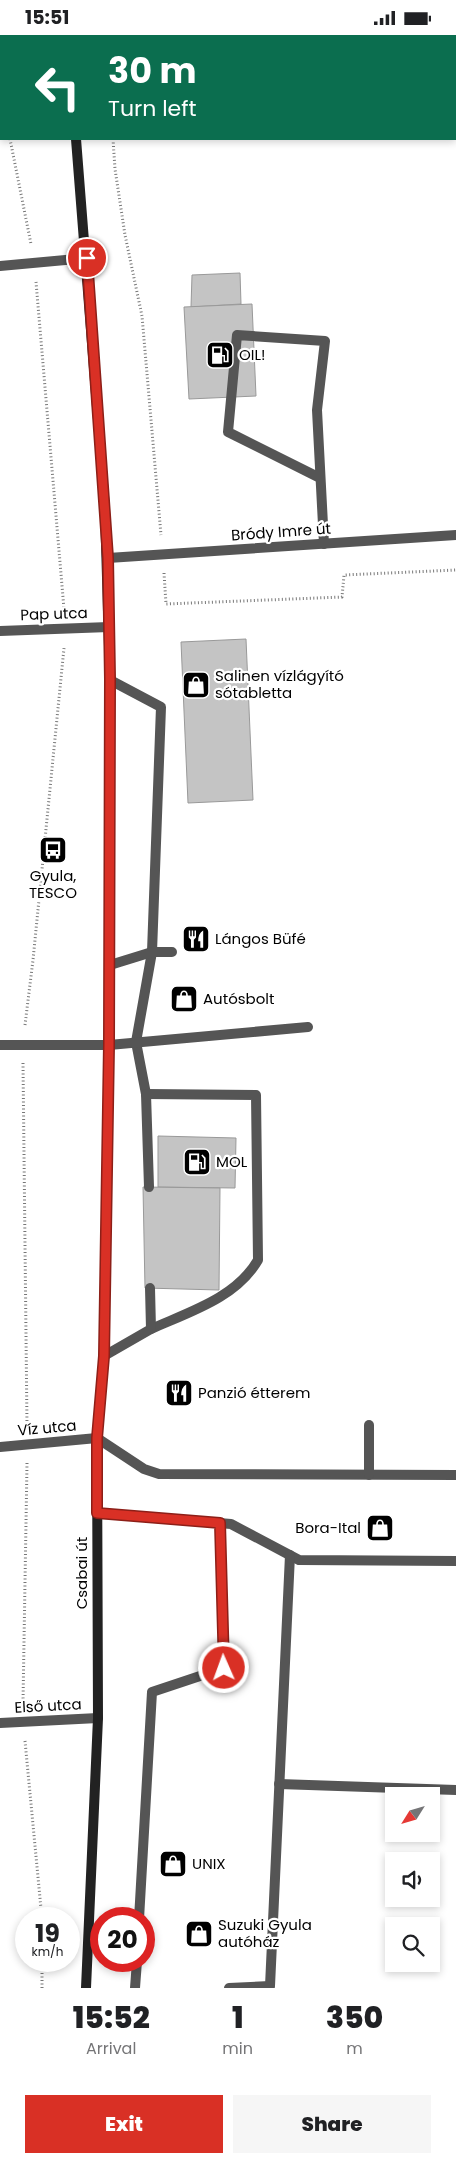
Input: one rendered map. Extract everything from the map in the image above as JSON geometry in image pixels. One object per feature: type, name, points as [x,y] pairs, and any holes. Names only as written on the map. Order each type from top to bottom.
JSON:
[{"type":"street","name":"Csabai út","points":[[76,140],[87,258],[108,558],[110,679],[110,965],[104,1356],[97,1438],[98,1718],[86,1988]]},
{"type":"street","points":[[0,266],[87,258]]},
{"type":"street","points":[[320,477],[228,432],[237,335],[325,341],[317,410],[324,544]]},
{"type":"street","name":"Bródy Imre út","points":[[108,558],[456,535]]},
{"type":"street","name":"Pap utca","points":[[0,631],[109,627]]},
{"type":"street","points":[[110,679],[160,707],[152,952],[136,1042],[146,1094],[149,1187]]},
{"type":"street","points":[[110,965],[152,952],[172,952]]},
{"type":"street","points":[[0,1045],[109,1045],[308,1027]]},
{"type":"street","points":[[104,1356],[151,1329],[220,1297],[250,1274],[258,1260],[256,1095],[146,1094]]},
{"type":"street","points":[[150,1288],[151,1329]]},
{"type":"street","points":[[369,1425],[369,1475]]},
{"type":"street","points":[[97,1438],[144,1469],[159,1475],[456,1475]]},
{"type":"street","name":"Víz utca","points":[[0,1447],[97,1438]]},
{"type":"street","points":[[97,1513],[231,1523],[299,1560],[456,1561]]},
{"type":"street","points":[[140,1907],[152,1692],[224,1668],[220,1523]]},
{"type":"street","points":[[229,1988],[270,1986],[290,1555]]},
{"type":"street","name":"Első utca","points":[[0,1723],[98,1718]]},
{"type":"street","points":[[279,1784],[456,1790]]},
{"type":"street","points":[[135,1988],[136,1972]]},
{"type":"path","points":[[113,140],[115,169],[125,235],[142,316],[166,604],[342,597],[344,575],[456,571]]},
{"type":"path","points":[[42,1972],[42,1988]]},
{"type":"building","points":[[240,273],[241,304],[191,307],[192,275]]},
{"type":"building","points":[[252,304],[256,396],[189,399],[184,307]]},
{"type":"building","points":[[246,639],[253,800],[188,803],[181,642]]},
{"type":"building","name":"MOL","points":[[158,1136],[236,1138],[235,1188],[158,1187]]},
{"type":"building","points":[[143,1187],[220,1188],[219,1290],[145,1288]]},
{"type":"place","name":"OIL!","points":[[220,355]]},
{"type":"place","name":"Salinen vízlágyító sótabletta","points":[[196,685]]},
{"type":"place","name":"Gyula, TESCO","points":[[53,850]]},
{"type":"place","name":"Lángos Büfé","points":[[196,939]]},
{"type":"place","name":"Autósbolt","points":[[184,999]]},
{"type":"place","name":"MOL","points":[[197,1162]]},
{"type":"place","name":"Panzió étterem","points":[[179,1393]]},
{"type":"place","name":"Bora-Ital","points":[[380,1528]]},
{"type":"place","name":"UNIX","points":[[173,1864]]},
{"type":"place","name":"Suzuki Gyula autóház","points":[[199,1934]]},
{"type":"route","points":[[87,258],[108,558],[110,679],[109,1045],[104,1356],[97,1438],[97,1513],[220,1523],[224,1668]]}]
